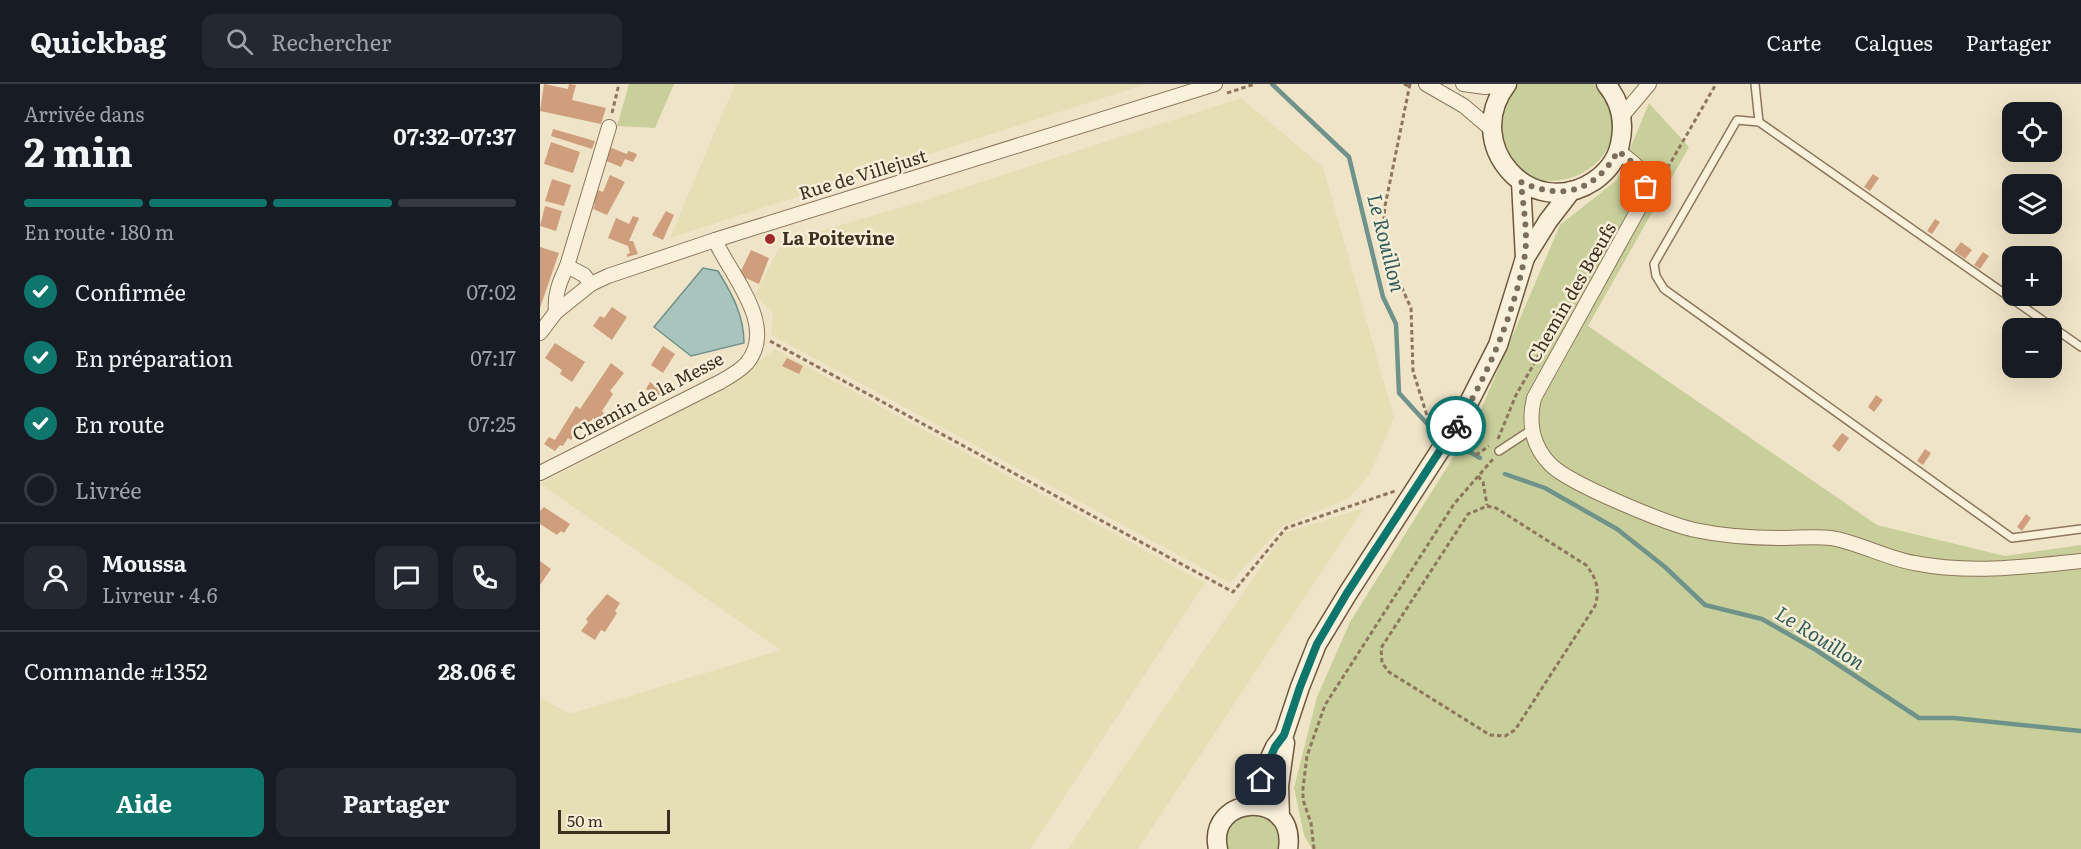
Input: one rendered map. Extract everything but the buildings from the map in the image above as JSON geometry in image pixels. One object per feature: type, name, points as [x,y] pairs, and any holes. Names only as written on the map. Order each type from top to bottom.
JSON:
[{"type":"main road","points":[[1506,85],[1497,98],[1492,113],[1491,129],[1495,150],[1506,168],[1521,182],[1537,189],[1554,192],[1571,191],[1586,186],[1600,177],[1611,165],[1618,151],[1623,133],[1622,116],[1615,94],[1606,84]]},
{"type":"main road","points":[[1521,182],[1525,258]]},
{"type":"main road","points":[[1248,805],[1275,747],[1284,735],[1317,644],[1480,384],[1498,345],[1525,258],[1548,221],[1571,191]]},
{"type":"main road","points":[[1284,735],[1285,749],[1279,786],[1280,817],[1288,833],[1287,849]]},
{"type":"main road","points":[[1218,849],[1217,834],[1228,814],[1248,805],[1271,810],[1280,817]]},
{"type":"street","name":"Rue de Villejust","points":[[540,333],[556,312],[591,284],[608,276],[714,240],[1215,84]]},
{"type":"street","points":[[1426,84],[1464,106],[1491,129]]},
{"type":"street","points":[[1463,84],[1485,87],[1506,85]]},
{"type":"street","points":[[1622,116],[1649,84]]},
{"type":"street","points":[[556,312],[555,300],[560,281],[567,266],[609,127]]},
{"type":"street","points":[[1618,151],[1639,167],[1644,175],[1646,187]]},
{"type":"street","name":"Chemin des Bœufs","points":[[1531,430],[1530,415],[1543,379],[1638,213],[1646,187]]},
{"type":"street","points":[[714,240],[752,308],[758,334]]},
{"type":"street","points":[[567,266],[584,275],[591,284]]},
{"type":"street","name":"Chemin de la Messe","points":[[540,473],[726,379],[747,363],[758,334]]},
{"type":"street","points":[[1531,430],[1539,450],[1551,466],[1562,473],[1605,495],[1695,530],[1764,538],[1832,538],[1913,563],[1953,568],[1985,570],[2081,561]]},
{"type":"lane","points":[[1755,84],[1759,122]]},
{"type":"lane","points":[[2081,347],[1759,122],[1737,120],[1654,264],[1656,276],[1664,289],[2012,538],[2081,529]]},
{"type":"lane","points":[[1498,448],[1531,430]]},
{"type":"path","points":[[609,127],[619,84]]},
{"type":"path","points":[[1404,84],[1410,85],[1385,206],[1382,244],[1411,308],[1413,371],[1429,422]]},
{"type":"path","points":[[1646,187],[1659,181],[1668,169],[1716,84]]},
{"type":"path","points":[[1314,849],[1311,823],[1303,800],[1303,780],[1313,735],[1325,705],[1455,504],[1498,448],[1516,395],[1562,315]]},
{"type":"path","points":[[758,334],[1233,592],[1286,528],[1420,483]]},
{"type":"path","points":[[1476,455],[1489,446],[1498,448]]},
{"type":"path","points":[[1478,476],[1483,482],[1487,506]]},
{"type":"path","points":[[1487,506],[1496,508],[1586,565],[1595,576],[1599,594],[1595,606],[1515,730],[1505,736],[1490,735],[1389,672],[1382,663],[1381,648],[1468,514],[1487,506]]},
{"type":"shaded area","points":[[735,84],[1146,84],[670,238]]},
{"type":"shaded area","points":[[1241,98],[1323,167],[1394,418],[1370,474],[1349,498],[1281,527],[1230,583],[771,335],[773,314],[755,295],[782,242],[916,203]]},
{"type":"shaded area","points":[[775,349],[1205,583],[1030,849],[540,849],[540,698],[570,714],[781,650],[540,484],[717,392]]},
{"type":"shaded area","points":[[1364,508],[1138,849],[1068,849],[1284,533]]},
{"type":"green space","points":[[629,84],[674,84],[655,128],[617,126]]},
{"type":"green space","points":[[1518,84],[1594,84],[1611,112],[1612,137],[1601,158],[1582,173],[1559,181],[1535,178],[1514,165],[1501,138],[1500,116],[1505,102]]},
{"type":"green space","points":[[1649,103],[1689,147],[1588,326],[1877,525],[2005,556],[2081,545],[2081,849],[1312,849],[1304,835],[1294,788],[1317,697],[1350,622],[1476,421],[1560,225],[1617,180]]},
{"type":"green space","points":[[1241,813],[1269,817],[1280,832],[1279,849],[1225,849],[1227,825]]},
{"type":"water","points":[[703,268],[718,271],[728,288],[742,323],[744,343],[691,356],[654,327]]},
{"type":"waterway","name":"Le Rouillon","points":[[1272,84],[1349,157],[1383,297],[1396,324],[1399,393],[1431,428]]},
{"type":"waterway","name":"Le Rouillon","points":[[1465,449],[1480,458]]},
{"type":"waterway","name":"Le Rouillon","points":[[1505,474],[1545,488],[1617,529],[1665,567],[1705,605],[1762,619],[1816,650],[1919,718],[1954,718],[2081,731]]},
{"type":"way so far","points":[[1456,426],[1480,384],[1498,345],[1525,258],[1521,182],[1537,189],[1554,192],[1571,191],[1586,186],[1600,177],[1611,165],[1618,151],[1639,167],[1644,175],[1646,187]]},
{"type":"place","name":"La Poitevine","points":[[770,239]]},
{"type":"route","points":[[1261,780],[1275,747],[1284,735],[1317,644],[1347,593],[1456,426]]}]
